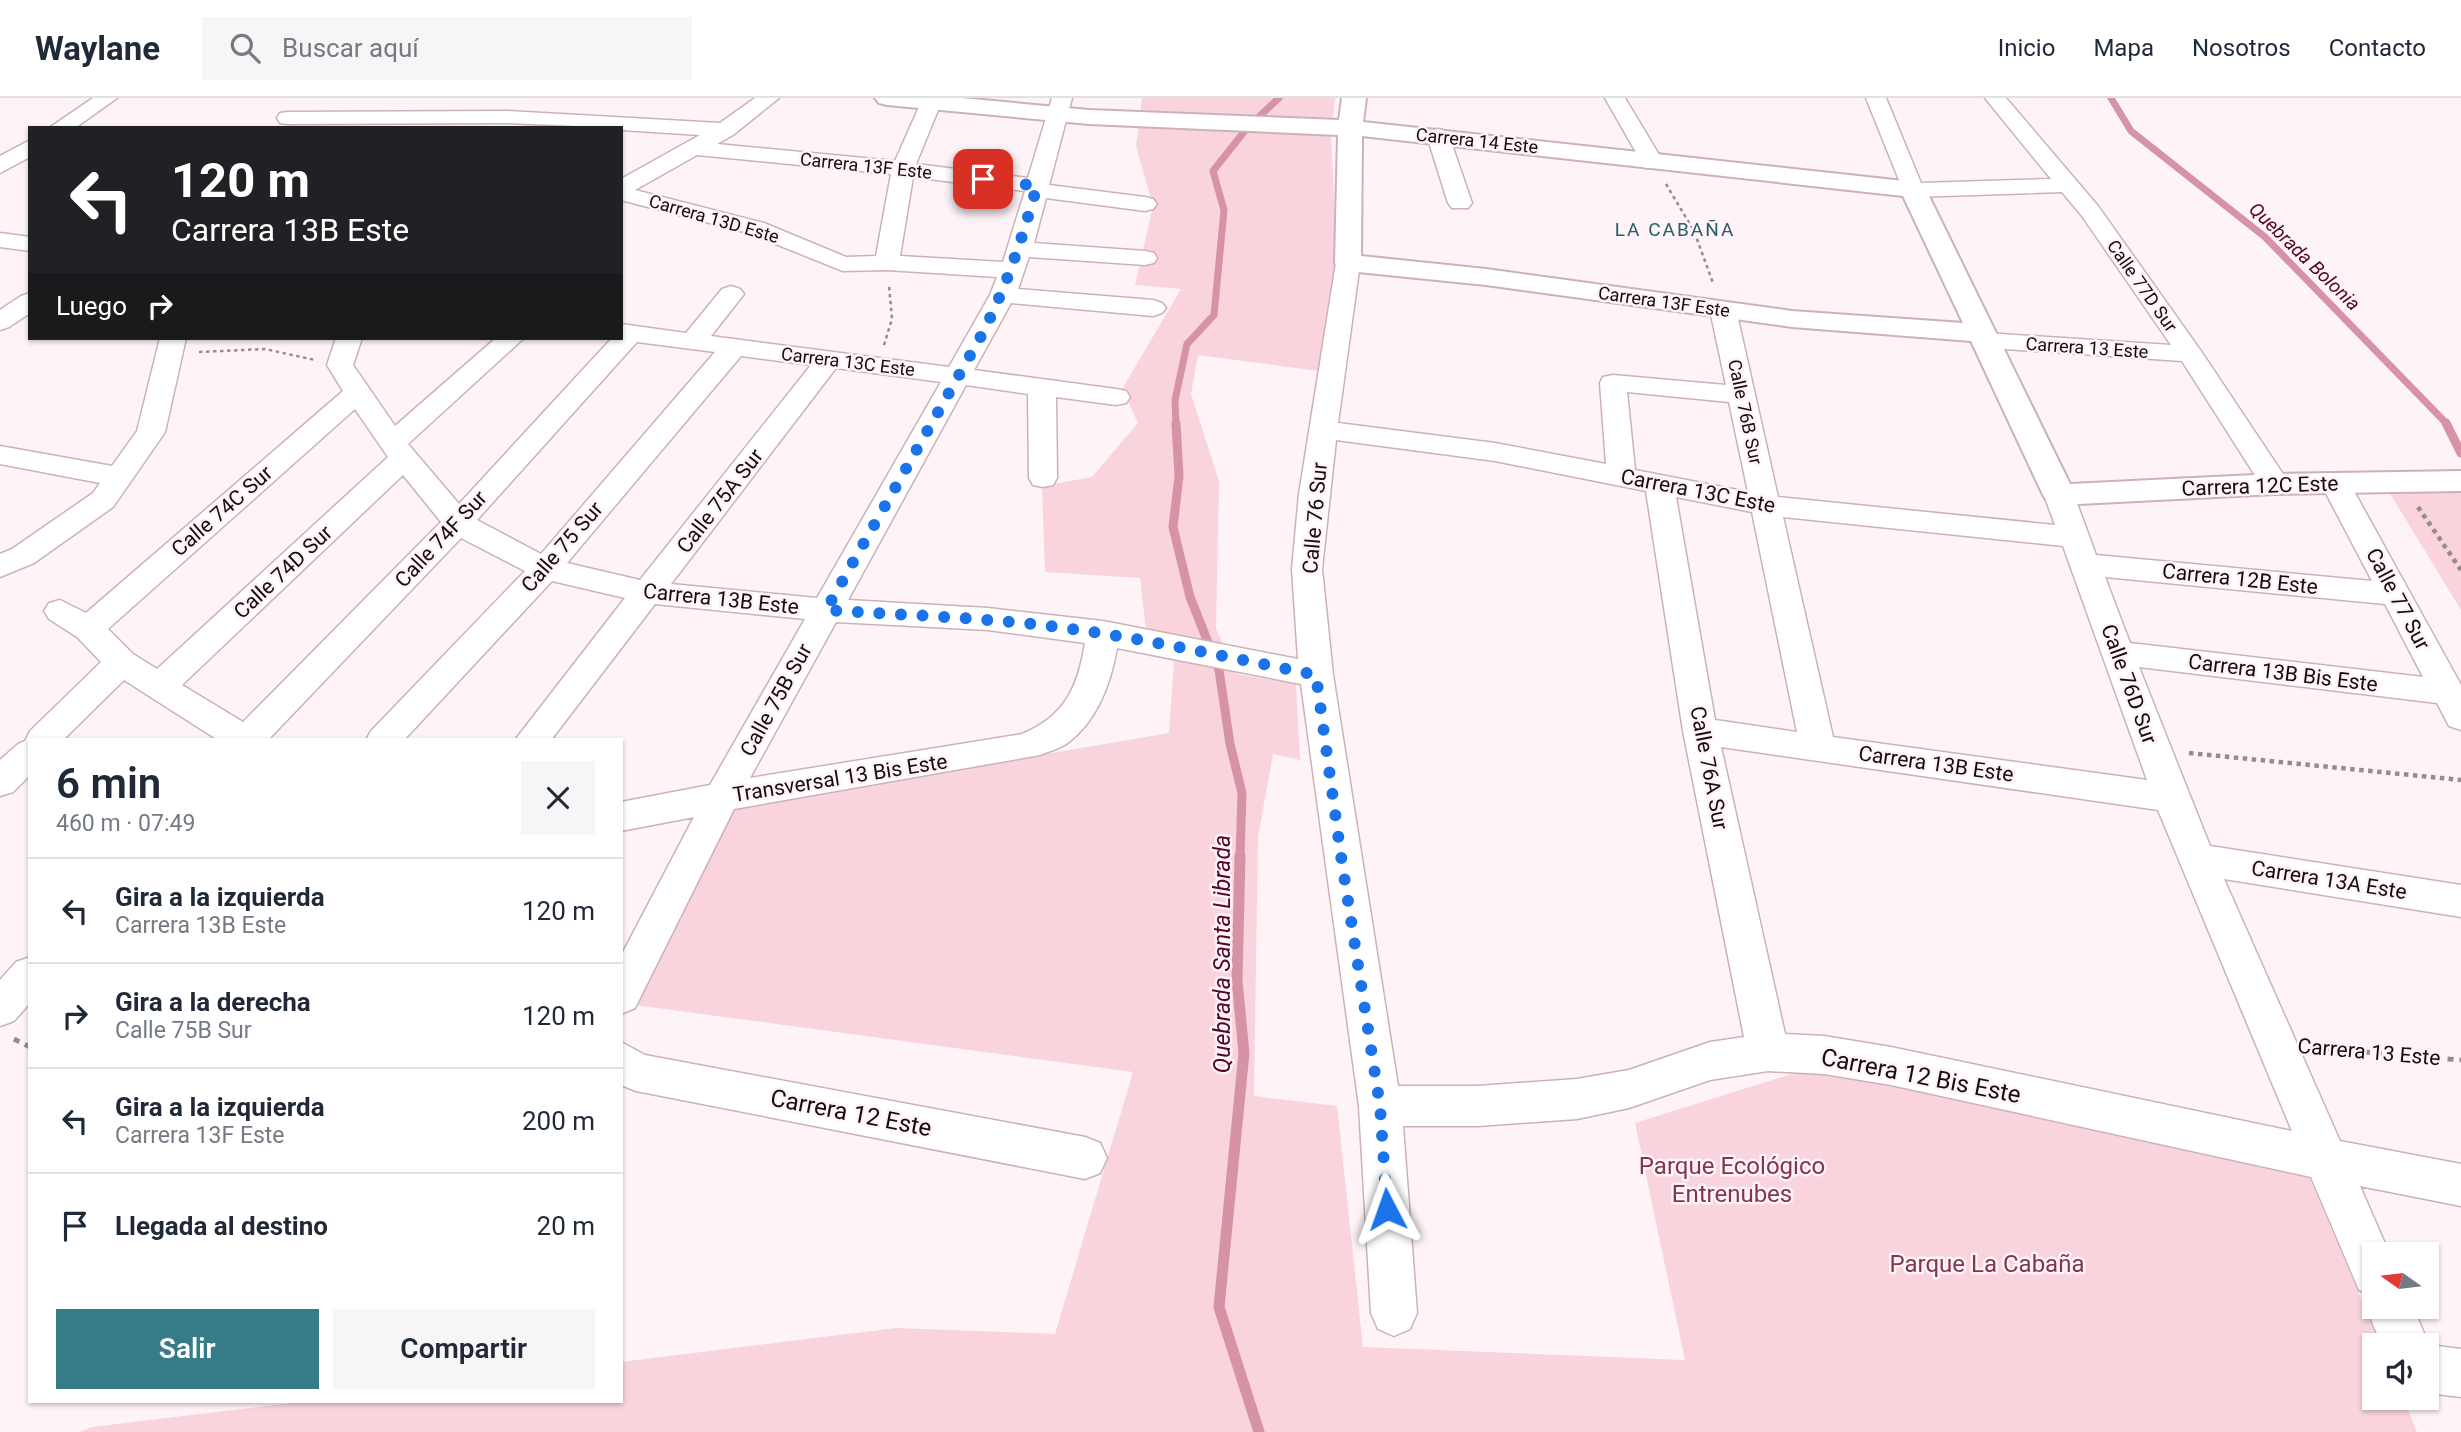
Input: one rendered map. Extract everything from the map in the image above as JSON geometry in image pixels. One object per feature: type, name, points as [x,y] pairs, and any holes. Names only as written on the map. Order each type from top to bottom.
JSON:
[{"type":"street","points":[[63,126],[107,98]]},
{"type":"street","points":[[282,123],[314,98]]},
{"type":"street","points":[[504,122],[528,98]]},
{"type":"street","points":[[623,190],[725,130],[769,98]]},
{"type":"street","name":"Carrera 14 Este","points":[[887,98],[1059,106],[1350,128],[1913,190],[2067,185]]},
{"type":"street","name":"Calle 76 Sur","points":[[1354,98],[1350,128],[1348,263],[1314,494],[1307,569],[1316,675],[1380,1106],[1394,1313]]},
{"type":"street","points":[[1615,98],[1653,163]]},
{"type":"street","name":"Calle 76D Sur","points":[[1876,98],[1913,190],[2059,495],[2171,798],[2362,1243]]},
{"type":"street","name":"Calle 77D Sur","points":[[1995,98],[2090,211],[2190,354],[2275,484]]},
{"type":"street","points":[[887,263],[903,169],[932,100]]},
{"type":"street","name":"Calle 75B Sur","points":[[623,992],[722,797],[957,376],[1012,271],[1059,106]]},
{"type":"street","points":[[282,123],[504,122],[614,126]]},
{"type":"street","points":[[623,126],[725,130]]},
{"type":"street","points":[[1438,136],[1460,204]]},
{"type":"street","points":[[0,166],[23,141]]},
{"type":"street","name":"Carrera 13F Este","points":[[694,148],[903,169],[1145,204]]},
{"type":"street","name":"Carrera 13D Este","points":[[623,192],[756,228],[843,264],[887,263],[1012,271]]},
{"type":"street","points":[[0,240],[28,244]]},
{"type":"street","points":[[1012,271],[1145,258]]},
{"type":"street","name":"Carrera 13F Este","points":[[1348,263],[1486,277],[1854,326],[1983,337]]},
{"type":"street","points":[[1012,271],[1153,308]]},
{"type":"street","points":[[692,342],[731,294]]},
{"type":"street","points":[[0,322],[28,302]]},
{"type":"street","name":"Calle 76B Sur","points":[[1723,310],[1818,748]]},
{"type":"street","name":"Carrera 13C Este","points":[[626,333],[1116,397]]},
{"type":"street","name":"Carrera 13 Este","points":[[1983,337],[2190,354]]},
{"type":"street","points":[[398,450],[509,340]]},
{"type":"street","name":"Calle 74F Sur","points":[[248,738],[458,523],[620,340]]},
{"type":"street","points":[[0,566],[23,556],[103,500],[150,432],[170,345]]},
{"type":"street","name":"Calle 75 Sur","points":[[385,738],[545,569],[734,347]]},
{"type":"street","name":"Carrera 13B Este","points":[[344,351],[357,393],[398,450],[458,523],[545,569],[650,593],[826,610],[988,619],[1103,633],[1316,675]]},
{"type":"street","name":"Calle 75A Sur","points":[[534,738],[650,593],[829,359]]},
{"type":"street","points":[[1621,476],[1613,383],[1742,395]]},
{"type":"street","points":[[1042,387],[1043,478]]},
{"type":"street","name":"Calle 74C Sur","points":[[88,629],[357,393]]},
{"type":"street","name":"Carrera 13C Este","points":[[1324,430],[1494,452],[1765,505],[2079,550]]},
{"type":"street","name":"Calle 74D Sur","points":[[161,685],[398,450]]},
{"type":"street","points":[[0,456],[120,477]]},
{"type":"street","name":"Carrera 12C Este","points":[[2059,495],[2275,484],[2461,481]]},
{"type":"street","name":"Calle 77 Sur","points":[[2334,482],[2454,704]]},
{"type":"street","name":"Calle 76A Sur","points":[[1659,483],[1700,731],[1768,1052]]},
{"type":"street","name":"Carrera 12B Este","points":[[2079,550],[2395,594]]},
{"type":"street","points":[[60,611],[88,629],[121,662],[243,738]]},
{"type":"street","name":"Transversal 13 Bis Este","points":[[623,817],[722,797],[1028,746],[1058,732],[1081,708],[1094,679],[1103,633]]},
{"type":"street","name":"Carrera 13B Bis Este","points":[[2117,653],[2454,704]]},
{"type":"street","points":[[44,738],[121,662]]},
{"type":"street","name":"Carrera 13B Este","points":[[1700,731],[2171,798]]},
{"type":"street","points":[[0,782],[28,755]]},
{"type":"street","name":"Carrera 13A Este","points":[[2196,859],[2461,901]]},
{"type":"street","points":[[0,1008],[28,976]]},
{"type":"street","name":"Carrera 12 Bis Este","points":[[1380,1106],[1478,1106],[1577,1099],[1629,1089],[1710,1061],[1768,1052],[1824,1055],[1891,1066],[2326,1159],[2461,1185]]},
{"type":"street","name":"Carrera 12 Este","points":[[623,1062],[636,1072],[1085,1158]]},
{"type":"street","points":[[2439,1370],[2461,1373]]},
{"type":"path","points":[[1653,163],[1694,231],[1723,310]]},
{"type":"path","points":[[878,366],[892,319],[887,263]]},
{"type":"path","points":[[170,345],[344,351]]},
{"type":"path","points":[[2398,481],[2461,570]]},
{"type":"path","points":[[2153,749],[2461,780]]},
{"type":"path","name":"Carrera 13 Este","points":[[2277,1044],[2461,1060]]},
{"type":"green space","points":[[1142,98],[1335,98],[1331,137],[1337,252],[1318,371],[1198,355],[1191,394],[1219,481],[1216,629],[1237,674],[1296,684],[1300,760],[1273,754],[1258,837],[1254,1096],[1337,1106],[1363,1347],[1685,1360],[1635,1123],[1804,1070],[1970,1096],[2309,1177],[2362,1301],[2362,1320],[2370,1320],[2375,1333],[2362,1333],[2362,1410],[2408,1410],[2417,1432],[80,1432],[92,1427],[292,1403],[623,1403],[623,1362],[896,1328],[1055,1334],[1133,1072],[635,1005],[733,808],[1169,733],[1174,661],[1149,656],[1140,578],[1045,572],[1042,486],[1092,477],[1138,423],[1122,389],[1181,289],[1135,285],[1153,206],[1136,146]]},
{"type":"green space","points":[[2461,488],[2461,610],[2389,492]]},
{"type":"waterway","name":"Quebrada Santa Librada","points":[[1176,425],[1175,400],[1187,344],[1214,315],[1224,210],[1213,171],[1247,128],[1279,98]]},
{"type":"waterway","name":"Quebrada Bolonia","points":[[2111,98],[2131,131],[2265,237],[2448,425]]},
{"type":"waterway","name":"Quebrada Santa Librada","points":[[1176,423],[1179,476],[1173,527],[1190,597],[1219,670],[1230,744],[1242,793],[1240,858]]},
{"type":"waterway","name":"Quebrada Bolonia","points":[[2446,423],[2461,453]]},
{"type":"waterway","name":"Quebrada Santa Librada","points":[[1240,856],[1237,980],[1244,1053],[1219,1307],[1259,1432]]},
{"type":"district","name":"LA CABAÑA","points":[[1675,229]]},
{"type":"route","points":[[983,179],[1037,186],[1020,249],[1003,295],[980,338],[826,610],[988,619],[1103,633],[1316,675],[1380,1106],[1387,1209]]},
{"type":"park label","name":"Parque Ecológico Entrenubes","points":[[1732,1180]]},
{"type":"park label","name":"Parque La Cabaña","points":[[1987,1264]]}]
